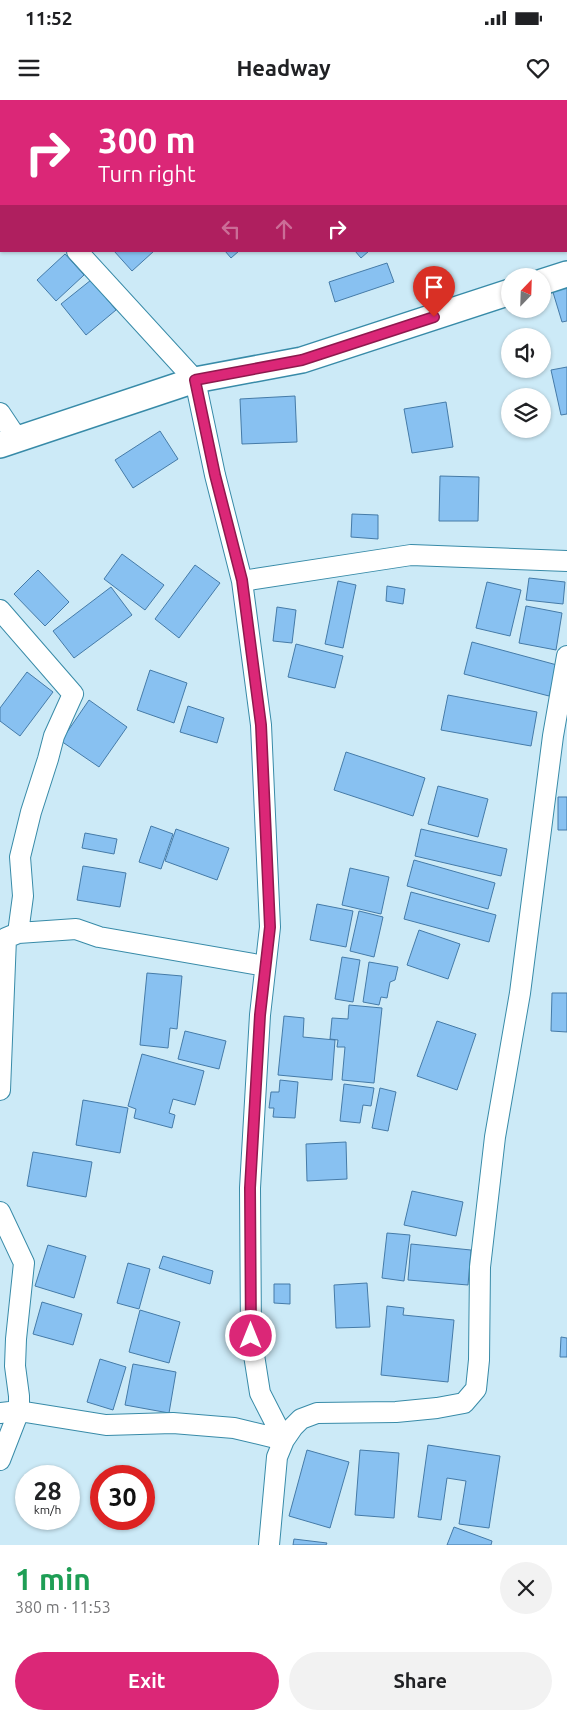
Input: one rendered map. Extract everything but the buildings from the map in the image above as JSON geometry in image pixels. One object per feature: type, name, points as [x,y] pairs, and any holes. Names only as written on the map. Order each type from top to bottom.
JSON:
[{"type":"street","points":[[78,252],[195,380],[215,475],[242,580],[261,725],[270,927],[264,966],[260,1015],[250,1188],[251,1336],[260,1393],[284,1440]]},
{"type":"street","points":[[551,279],[567,274]]},
{"type":"street","points":[[0,413],[9,442],[195,380],[302,360],[501,295]]},
{"type":"street","points":[[242,580],[412,555],[567,561]]},
{"type":"street","points":[[0,610],[73,694],[54,736],[31,812],[20,857],[23,896],[8,937],[0,1090]]},
{"type":"street","points":[[269,1545],[277,1457],[284,1440],[293,1426],[301,1419],[317,1413],[396,1412],[437,1408],[464,1403],[476,1389],[479,1360],[480,1267],[495,1137],[520,993],[552,736],[567,656]]},
{"type":"street","points":[[8,937],[76,929],[99,937],[264,966]]},
{"type":"street","points":[[0,1212],[24,1263],[16,1338],[15,1366],[19,1396],[9,1412],[0,1460]]},
{"type":"street","points":[[9,1412],[106,1425],[173,1423],[234,1428],[284,1440]]},
{"type":"route","points":[[251,1336],[250,1188],[260,1015],[264,966],[270,927],[261,725],[242,580],[215,475],[195,380],[302,360],[434,317]]}]
